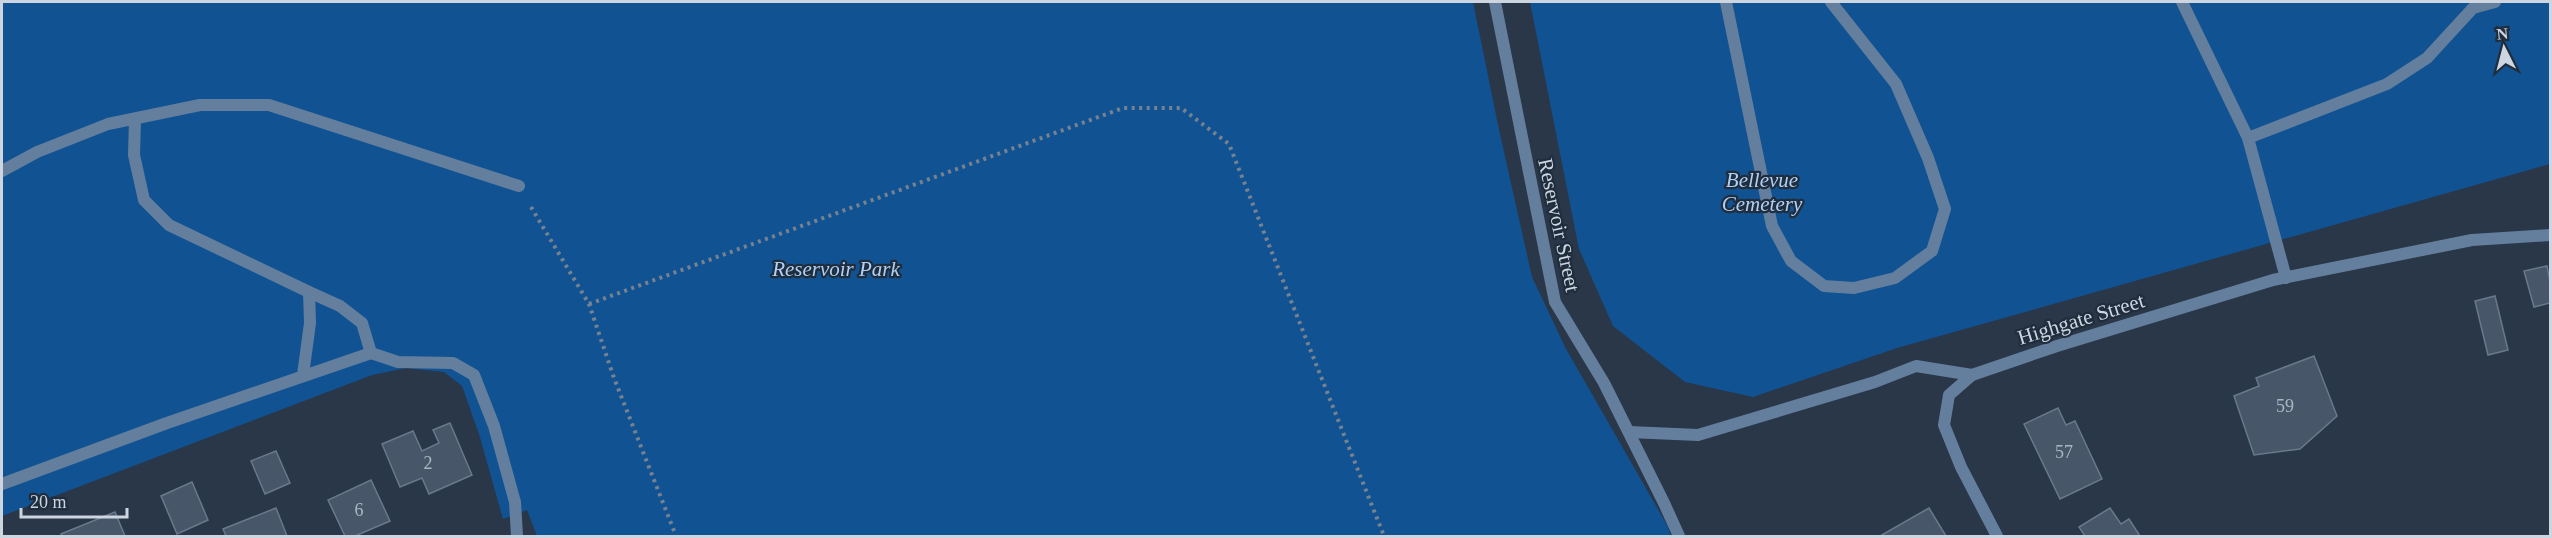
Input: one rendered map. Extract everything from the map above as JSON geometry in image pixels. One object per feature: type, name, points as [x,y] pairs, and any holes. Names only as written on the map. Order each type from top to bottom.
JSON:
[{"type":"street","name":"Reservoir Street","points":[[1495,2],[1555,302],[1604,383],[1679,537]]},
{"type":"street","points":[[1726,2],[1772,226],[1791,261],[1824,286],[1854,288],[1895,278],[1932,251],[1945,209],[1928,158],[1896,84],[1831,2]]},
{"type":"street","points":[[2182,2],[2248,138],[2286,278]]},
{"type":"street","points":[[2248,138],[2387,84],[2427,58],[2475,5],[2495,2]]},
{"type":"street","points":[[2,171],[37,152],[98,128],[200,105],[269,105],[519,186]]},
{"type":"street","points":[[135,120],[134,155],[144,200],[169,225],[340,306],[362,323],[371,353]]},
{"type":"street","name":"Highgate Street","points":[[1629,432],[1698,435],[1875,382],[1916,366],[1972,375],[2057,346],[2286,278],[2472,240],[2550,235]]},
{"type":"street","points":[[303,375],[310,323],[309,292]]},
{"type":"street","points":[[2,484],[303,375],[371,353],[398,362],[453,363],[474,375],[497,437],[515,502],[517,537]]},
{"type":"street","points":[[1972,375],[1949,394],[1944,425],[1961,467],[1998,537]]},
{"type":"path","points":[[590,304],[1123,108],[1181,108],[1229,144],[1384,537]]},
{"type":"path","points":[[519,186],[590,304],[614,378],[676,537]]},
{"type":"green space","name":"Reservoir Park","points":[[2,2],[1473,2],[1532,277],[1565,347],[1667,525],[1671,536],[537,536],[527,510],[503,519],[479,434],[462,386],[444,372],[406,368],[372,375],[2,516]]},
{"type":"green space","name":"Bellevue Cemetery","points":[[1530,2],[2550,2],[2550,164],[1897,348],[1753,397],[1685,382],[1613,326],[1579,249]]},
{"type":"building","points":[[2547,266],[2550,303],[2534,307],[2524,271]]},
{"type":"building","points":[[2495,296],[2508,350],[2488,355],[2475,301]]},
{"type":"building","points":[[2314,356],[2337,416],[2300,449],[2254,455],[2234,396],[2259,386],[2256,378]]},
{"type":"building","points":[[2058,408],[2066,425],[2075,421],[2102,479],[2060,499],[2024,424]]},
{"type":"building","points":[[450,423],[472,475],[429,494],[422,478],[400,487],[382,444],[413,431],[422,451],[439,443],[433,430]]},
{"type":"building","points":[[276,451],[290,483],[265,494],[251,461]]},
{"type":"building","points":[[371,480],[390,521],[355,536],[345,536],[328,500]]},
{"type":"building","points":[[192,482],[208,520],[177,534],[161,496]]},
{"type":"building","points":[[276,508],[287,536],[226,536],[223,529]]},
{"type":"building","points":[[1929,508],[1946,536],[1880,536]]},
{"type":"building","points":[[2110,508],[2121,524],[2129,519],[2140,536],[2085,536],[2079,527]]},
{"type":"building","points":[[115,512],[125,536],[62,536],[61,534]]}]
